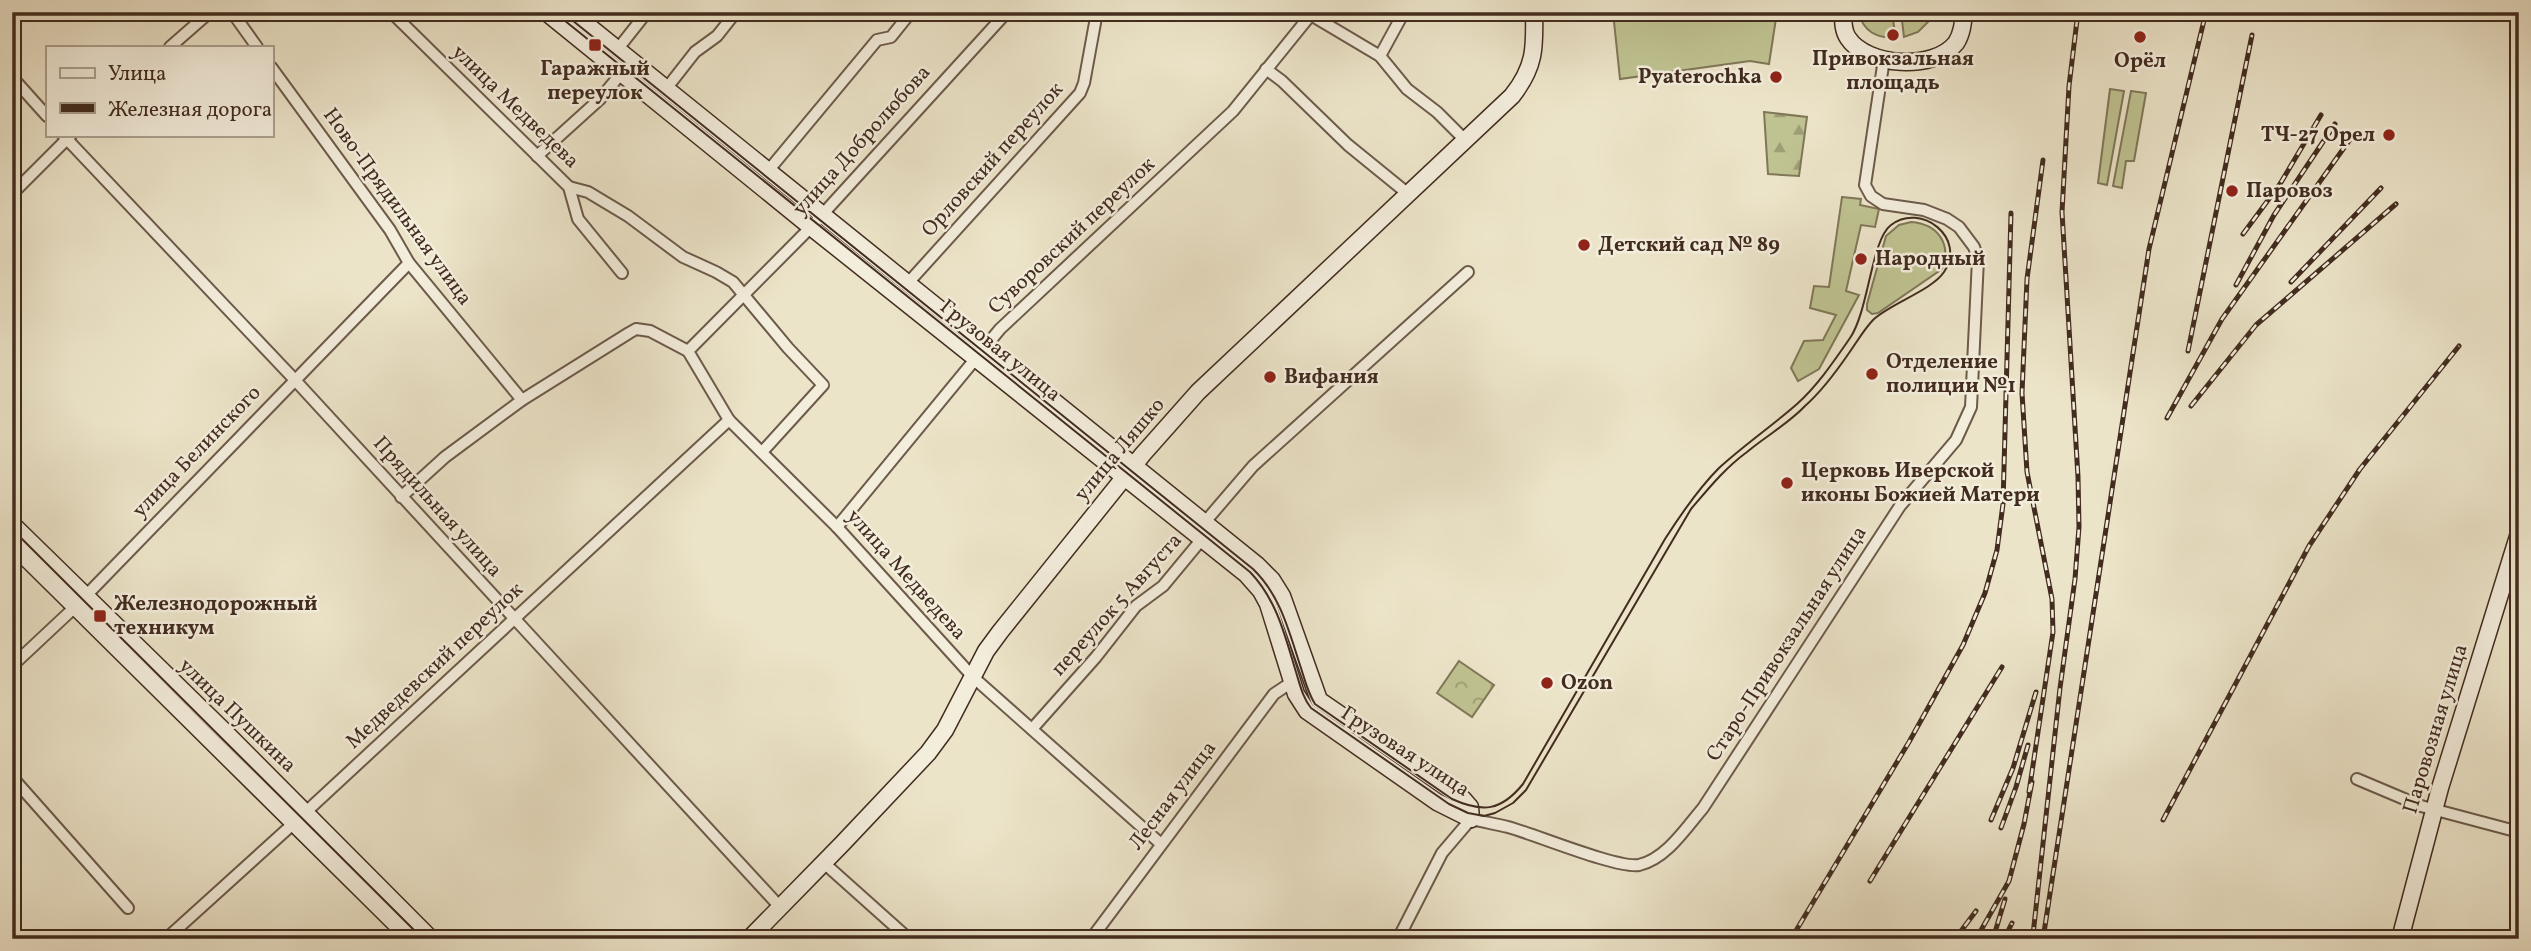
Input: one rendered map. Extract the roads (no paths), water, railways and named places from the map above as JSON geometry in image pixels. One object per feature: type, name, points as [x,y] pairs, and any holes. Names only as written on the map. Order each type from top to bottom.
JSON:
[{"type":"street","points":[[171,46],[210,12]]},
{"type":"street","points":[[232,12],[256,46]]},
{"type":"street","name":"улица Медведева","points":[[391,12],[569,187],[579,219],[622,273]]},
{"type":"street","name":"Грузовая улица","points":[[546,12],[626,67],[816,221],[974,358],[1129,471],[1205,522],[1257,565],[1277,588],[1291,617],[1311,681],[1320,700],[1463,799],[1470,807],[1471,819]]},
{"type":"street","name":"Грузовая улица","points":[[571,12],[617,50],[626,67],[666,89],[768,170],[816,221],[908,283],[986,345],[1202,539],[1246,574],[1261,591],[1277,628],[1300,704],[1316,719],[1437,802],[1471,819]]},
{"type":"street","points":[[617,50],[647,12]]},
{"type":"street","points":[[666,89],[695,52],[716,36],[736,12]]},
{"type":"street","points":[[768,170],[877,40],[891,37],[911,12]]},
{"type":"street","name":"улица Добролюбова","points":[[688,351],[816,221],[1007,12]]},
{"type":"street","name":"Орловский переулок","points":[[908,283],[1080,93],[1097,12]]},
{"type":"street","points":[[1380,56],[1404,12]]},
{"type":"street","name":"улица Ляшко","points":[[749,939],[928,753],[945,730],[1000,632],[1129,471],[1198,392],[1512,96],[1528,73],[1535,41],[1534,12]]},
{"type":"street","points":[[1843,12],[1846,36],[1855,46],[1884,60],[1923,61],[1942,55],[1956,43],[1964,12]]},
{"type":"street","points":[[1312,14],[1380,56],[1407,89],[1437,112],[1465,140]]},
{"type":"street","name":"Суворовский переулок","points":[[837,527],[986,345],[1233,111],[1312,14]]},
{"type":"street","name":"Старо-Привокзальная улица","points":[[1471,819],[1508,827],[1616,862],[1637,865],[1654,859],[1703,808],[1900,506],[1956,440],[1967,419],[1973,395],[1978,258],[1974,247],[1959,228],[1935,213],[1882,204],[1871,196],[1865,185],[1884,60]]},
{"type":"street","points":[[537,156],[600,99],[626,67]]},
{"type":"street","points":[[1266,69],[1348,145],[1408,193]]},
{"type":"street","name":"Ново-Прядильная улица","points":[[273,70],[390,230],[409,263],[522,400]]},
{"type":"street","points":[[12,77],[46,115]]},
{"type":"street","points":[[12,194],[67,136]]},
{"type":"street","name":"Прядильная улица","points":[[67,136],[780,907]]},
{"type":"street","points":[[569,187],[588,192],[628,216],[682,257],[725,276],[823,385],[763,452]]},
{"type":"street","name":"улица Белинского","points":[[12,666],[80,602],[409,263]]},
{"type":"street","name":"переулок 5 Августа","points":[[1205,522],[1253,466],[1468,272]]},
{"type":"street","points":[[401,497],[444,457],[522,400],[636,330],[650,331],[688,351]]},
{"type":"street","name":"улица Медведева","points":[[688,351],[729,420],[837,527],[973,677],[1161,844]]},
{"type":"street","name":"Медведевский переулок","points":[[166,939],[729,420]]},
{"type":"street","name":"улица Пушкина","points":[[12,524],[80,602]]},
{"type":"street","name":"Паровозная улица","points":[[2400,939],[2434,810],[2519,533]]},
{"type":"street","name":"переулок 5 Августа","points":[[1032,729],[1096,657],[1136,606],[1163,586],[1202,539]]},
{"type":"street","name":"улица Пушкина","points":[[12,544],[80,602],[300,818],[431,939]]},
{"type":"street","name":"Лесная улица","points":[[1091,939],[1274,694],[1292,682]]},
{"type":"street","points":[[12,777],[128,908]]},
{"type":"street","points":[[2357,779],[2434,810],[2519,832]]},
{"type":"street","name":"улица Пушкина","points":[[300,818],[411,939]]},
{"type":"street","points":[[1398,939],[1442,853],[1471,819]]},
{"type":"street","points":[[824,863],[909,939]]},
{"type":"tram line","points":[[554,12],[1250,572],[1274,606],[1302,691],[1311,708],[1449,804],[1468,813],[1484,816],[1513,803],[1526,790],[1691,509],[1731,465],[1791,419],[1817,394],[1874,319],[1931,285],[1944,272],[1950,259],[1950,247],[1945,236],[1927,221],[1903,219],[1891,225],[1884,233],[1874,260],[1862,311],[1850,338],[1832,364],[1805,397],[1738,451],[1704,484],[1665,539],[1523,784],[1507,800],[1482,808],[1452,799],[1315,704],[1277,603],[1253,569],[562,12]]},
{"type":"tram line","points":[[12,529],[423,939]]},
{"type":"railway","points":[[2033,935],[2079,527],[2062,212],[2069,86],[2078,12]]},
{"type":"railway","points":[[2043,939],[2149,249],[2206,12]]},
{"type":"railway","points":[[2188,351],[2252,35]]},
{"type":"railway","points":[[2243,234],[2280,184],[2321,115]]},
{"type":"railway","points":[[2236,285],[2274,215],[2335,124]]},
{"type":"railway","points":[[2167,418],[2222,319],[2351,138]]},
{"type":"railway","points":[[2029,792],[2053,632],[2052,599],[2027,472],[2022,393],[2027,279],[2043,160]]},
{"type":"railway","points":[[2291,282],[2381,188]]},
{"type":"railway","points":[[2191,406],[2256,325],[2396,204]]},
{"type":"railway","points":[[1791,939],[1909,742],[1963,645],[1985,593],[1997,550],[2003,504],[2011,213]]},
{"type":"railway","points":[[2163,820],[2309,546],[2360,469],[2459,346]]},
{"type":"railway","points":[[1870,881],[2002,667]]},
{"type":"railway","points":[[1991,820],[2013,768],[2036,692]]},
{"type":"railway","points":[[2001,828],[2028,745]]},
{"type":"railway","points":[[1976,939],[2009,881],[2032,782]]},
{"type":"railway","points":[[1993,939],[2005,899]]},
{"type":"railway","points":[[1955,939],[1976,911]]},
{"type":"railway","points":[[2004,939],[2012,923]]},
{"type":"place","name":"Привокзальная площадь","points":[[1893,35]]},
{"type":"place","name":"Орёл","points":[[2140,37]]},
{"type":"place","name":"Гаражный переулок","points":[[595,45]]},
{"type":"place","name":"Pyaterochka","points":[[1776,77]]},
{"type":"place","name":"ТЧ-27 Орел","points":[[2389,135]]},
{"type":"place","name":"Паровоз","points":[[2232,191]]},
{"type":"place","name":"Детский сад № 89","points":[[1584,245]]},
{"type":"place","name":"Народный","points":[[1861,259]]},
{"type":"place","name":"Отделение полиции №1","points":[[1872,374]]},
{"type":"place","name":"Вифания","points":[[1270,377]]},
{"type":"place","name":"Церковь Иверской иконы Божией Матери","points":[[1787,483]]},
{"type":"place","name":"Железнодорожный техникум","points":[[100,616]]},
{"type":"place","name":"Ozon","points":[[1547,683]]}]
